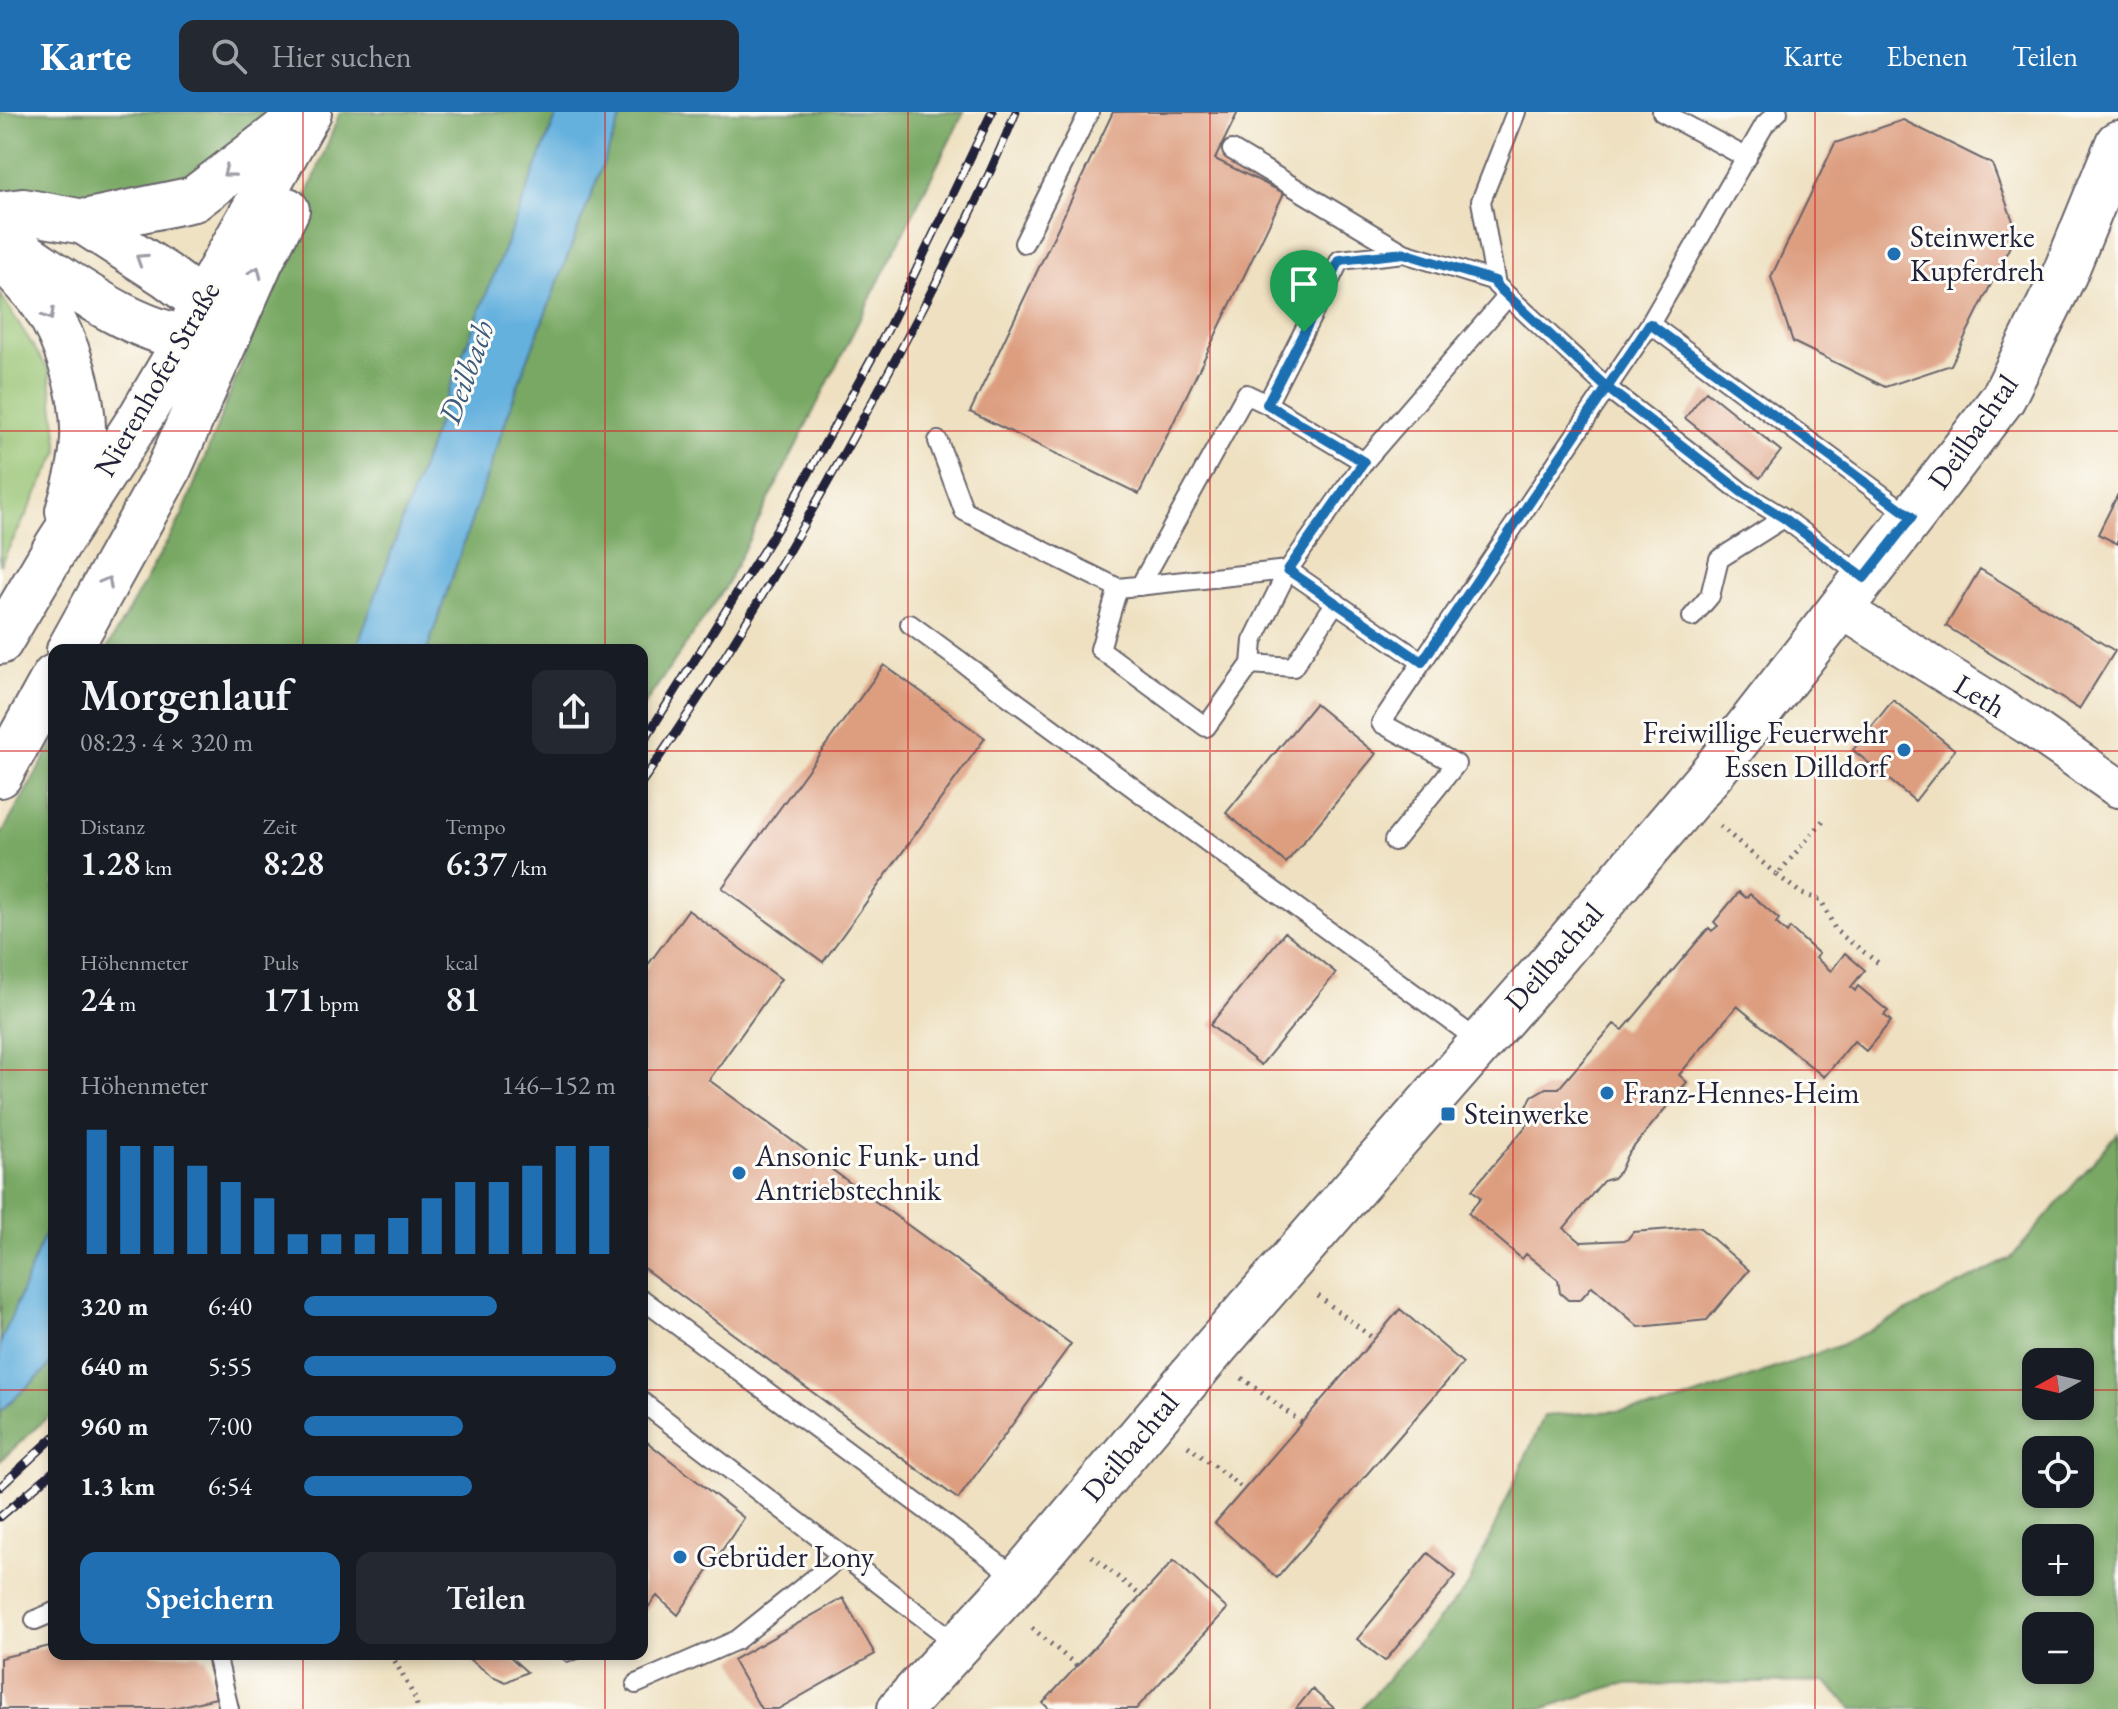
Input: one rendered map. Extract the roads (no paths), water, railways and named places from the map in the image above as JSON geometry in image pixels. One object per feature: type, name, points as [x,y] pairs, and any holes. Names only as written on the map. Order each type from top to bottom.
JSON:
[{"type":"street","points":[[0,214],[23,211],[84,222],[194,199],[308,112]]},
{"type":"street","name":"Nierenhofer Straße","points":[[72,644],[168,471],[204,328],[308,112]]},
{"type":"street","name":"Nierenhofer Straße","points":[[0,642],[58,544],[142,415],[204,328],[261,261],[339,112]]},
{"type":"street","name":"Deilbachtal","points":[[900,1709],[1009,1590],[1283,1268],[1549,965],[1736,743],[1912,517],[2003,398],[2065,273],[2118,143]]},
{"type":"street","points":[[84,222],[166,275],[204,328]]},
{"type":"street","points":[[0,238],[140,326],[204,328]]},
{"type":"street","points":[[0,254],[44,304],[66,346],[79,398],[83,437],[79,472],[58,544]]},
{"type":"street","name":"Leth","points":[[1852,593],[2028,725],[2118,788]]},
{"type":"street","points":[[0,775],[48,688]]},
{"type":"lane","points":[[1024,243],[1089,112]]},
{"type":"lane","points":[[1516,112],[1481,201],[1496,285],[1606,387],[1743,493],[1784,518],[1852,593]]},
{"type":"lane","points":[[1662,112],[1747,158]]},
{"type":"lane","points":[[1394,841],[1456,764],[1381,723],[1650,324],[1765,124],[1778,112]]},
{"type":"lane","points":[[1232,150],[1404,253],[1495,281]]},
{"type":"lane","points":[[1267,404],[1340,260],[1404,253]]},
{"type":"lane","points":[[1118,588],[1100,649],[1206,727],[1251,664],[1253,641],[1288,570],[1364,462],[1508,296]]},
{"type":"lane","points":[[1650,324],[1912,517]]},
{"type":"lane","points":[[1140,586],[1246,394],[1364,462]]},
{"type":"lane","points":[[938,441],[964,511],[1118,588],[1288,570],[1422,662]]},
{"type":"lane","points":[[1692,617],[1710,596],[1719,559],[1784,518]]},
{"type":"lane","points":[[1251,664],[1293,667],[1336,602]]},
{"type":"lane","points":[[910,624],[1480,1042]]},
{"type":"lane","points":[[648,1304],[1009,1590]]},
{"type":"lane","points":[[648,1407],[959,1645]]},
{"type":"lane","points":[[636,1684],[737,1640],[842,1556]]},
{"type":"lane","points":[[35,1620],[48,1615]]},
{"type":"lane","points":[[217,1660],[229,1709]]},
{"type":"water","name":"Deilbach","points":[[558,112],[623,112],[519,382],[429,644],[358,644],[457,369]]},
{"type":"water","points":[[48,1227],[48,1366],[0,1411],[0,1344]]},
{"type":"railway","points":[[648,734],[785,516],[888,329],[992,112]]},
{"type":"railway","points":[[648,773],[730,648],[839,462],[945,266],[1016,112]]},
{"type":"railway","points":[[0,1487],[48,1443]]},
{"type":"railway","points":[[0,1517],[48,1476]]},
{"type":"place","name":"Steinwerke Kupferdreh","points":[[1894,254]]},
{"type":"place","name":"Freiwillige Feuerwehr Essen Dilldorf","points":[[1904,750]]},
{"type":"place","name":"Franz-Hennes-Heim","points":[[1607,1093]]},
{"type":"place","name":"Steinwerke","points":[[1448,1114]]},
{"type":"place","name":"Ansonic Funk- und Antriebstechnik","points":[[739,1173]]},
{"type":"place","name":"Gebrüder Lony","points":[[680,1557]]}]
